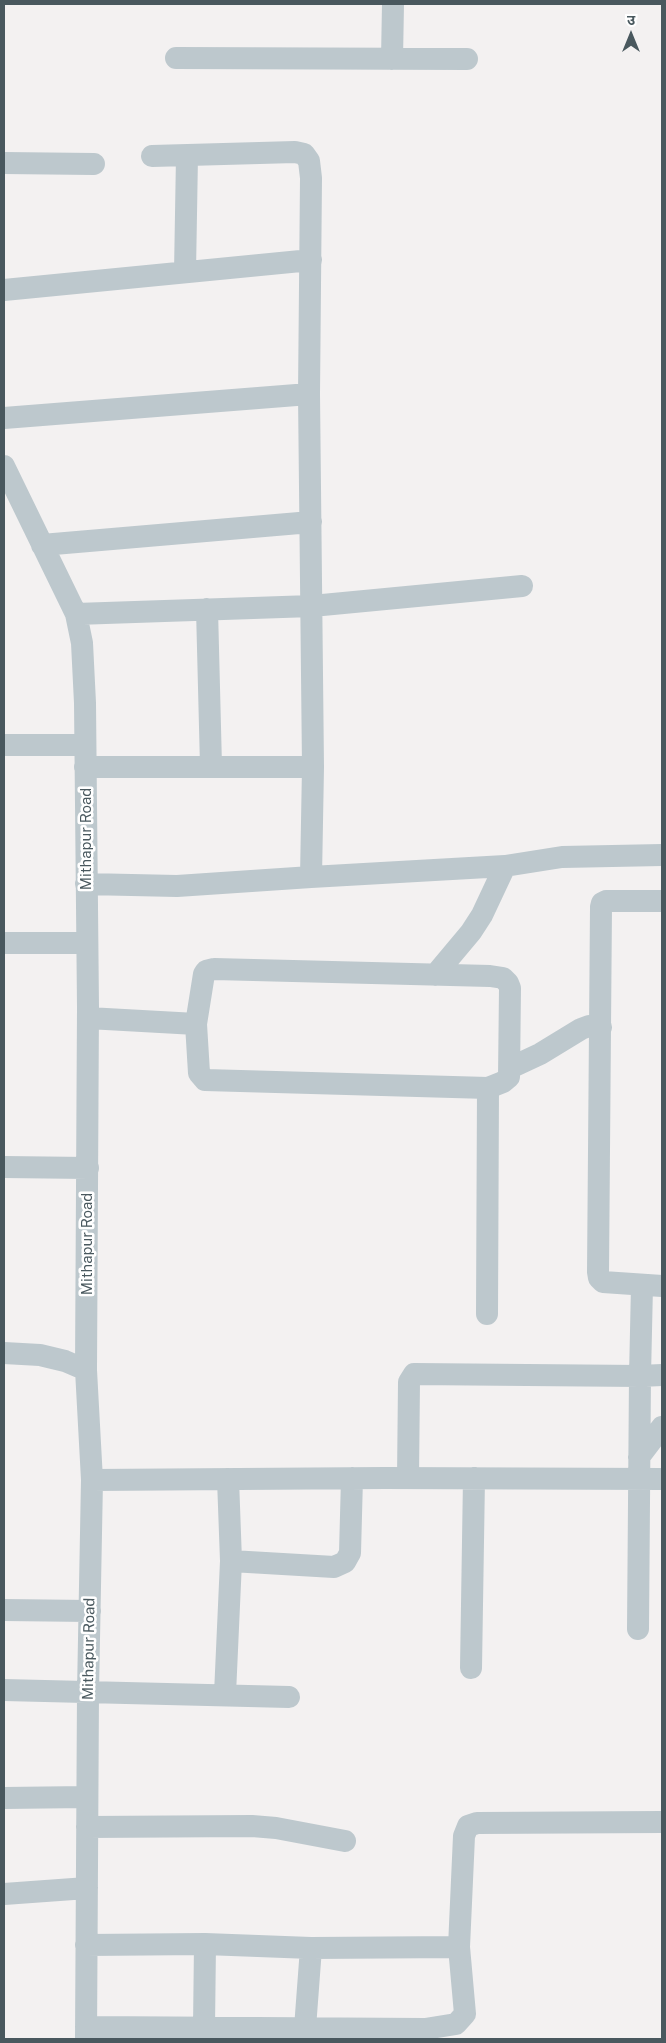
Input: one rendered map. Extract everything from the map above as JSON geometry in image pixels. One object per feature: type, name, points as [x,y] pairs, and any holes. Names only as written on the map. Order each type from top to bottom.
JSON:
[{"type":"street","points":[[392,59],[393,4]]},
{"type":"street","points":[[176,58],[467,59]]},
{"type":"street","points":[[152,156],[295,152],[304,154],[309,161],[309,394],[313,767],[311,878]]},
{"type":"street","points":[[185,272],[187,156]]},
{"type":"street","points":[[4,163],[94,164]]},
{"type":"street","points":[[4,290],[310,260]]},
{"type":"street","points":[[4,418],[309,394]]},
{"type":"street","name":"Mithapur Road","points":[[4,466],[14,510],[42,545],[76,614],[82,643],[88,1018],[86,1370],[92,1480],[88,1692],[86,2033]]},
{"type":"street","points":[[42,545],[311,522]]},
{"type":"street","points":[[76,614],[312,606],[522,586]]},
{"type":"street","points":[[207,609],[211,766]]},
{"type":"street","points":[[4,745],[85,756],[211,766],[313,767]]},
{"type":"street","points":[[86,884],[177,886],[505,866],[562,857],[662,855]]},
{"type":"street","points":[[435,975],[472,932],[482,916],[505,866]]},
{"type":"street","points":[[638,1629],[638,1480],[639,1457],[651,1376],[652,1286],[603,1282],[599,1278],[598,1272],[602,903],[606,901],[662,901]]},
{"type":"street","points":[[4,943],[87,943]]},
{"type":"street","points":[[208,970],[435,975],[490,976],[502,978],[508,983],[510,988],[510,1068],[508,1079],[488,1088],[205,1080],[199,1073],[196,1024],[202,982],[204,974],[208,970]]},
{"type":"street","points":[[88,1018],[196,1024]]},
{"type":"street","points":[[510,1068],[540,1054],[581,1029],[589,1026],[600,1027]]},
{"type":"street","points":[[487,1314],[488,1088]]},
{"type":"street","points":[[4,1167],[88,1168]]},
{"type":"street","points":[[4,1353],[40,1355],[65,1361],[86,1370]]},
{"type":"street","points":[[408,1478],[409,1382],[414,1374],[651,1376]]},
{"type":"street","points":[[639,1457],[662,1428]]},
{"type":"street","points":[[92,1480],[352,1478],[662,1480]]},
{"type":"street","points":[[231,1561],[334,1567],[345,1562],[350,1553],[352,1478]]},
{"type":"street","points":[[470,1668],[474,1478]]},
{"type":"street","points":[[226,1694],[231,1561],[228,1479]]},
{"type":"street","points":[[4,1610],[90,1611]]},
{"type":"street","points":[[4,1690],[288,1697]]},
{"type":"street","points":[[4,1798],[87,1797]]},
{"type":"street","points":[[86,2033],[204,2027],[252,2034],[305,2028],[425,2028],[456,2024],[465,2014],[466,2005],[459,1947],[464,1836],[471,1824],[662,1822]]},
{"type":"street","points":[[87,1827],[252,1826],[276,1828],[345,1841]]},
{"type":"street","points":[[4,1894],[87,1888]]},
{"type":"street","points":[[86,1945],[206,1944],[312,1948],[459,1947]]},
{"type":"street","points":[[204,2027],[206,1944]]},
{"type":"street","points":[[305,2028],[312,1948]]}]
